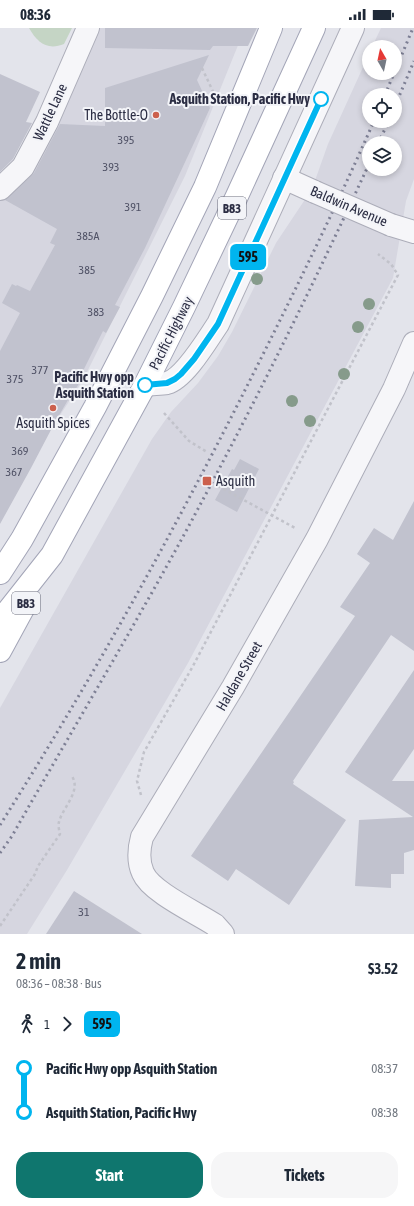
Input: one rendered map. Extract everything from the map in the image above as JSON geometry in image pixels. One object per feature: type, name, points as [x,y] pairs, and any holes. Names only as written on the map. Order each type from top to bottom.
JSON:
[{"type":"main road","name":"B83","points":[[0,573],[22,539],[114,371],[152,296],[205,187],[271,28]]},
{"type":"main road","name":"Pacific Highway","points":[[0,621],[52,555],[145,385],[237,196],[314,28]]},
{"type":"main road","points":[[114,371],[145,385]]},
{"type":"main road","name":"B83","points":[[0,651],[52,555]]},
{"type":"street","name":"Wattle Lane","points":[[0,189],[23,167],[47,122],[88,28]]},
{"type":"street","points":[[145,385],[167,383],[178,377],[194,359],[218,324],[353,28]]},
{"type":"street","name":"Baldwin Avenue","points":[[284,178],[391,225],[414,232]]},
{"type":"street","name":"Haldane Street","points":[[223,934],[215,925],[151,885],[143,874],[140,861],[142,837],[233,687],[316,539],[394,389],[414,343]]},
{"type":"street","name":"Haldane Street","points":[[394,389],[414,375]]},
{"type":"path","points":[[202,68],[217,99]]},
{"type":"path","points":[[142,797],[137,781],[144,752],[193,666],[398,275],[391,264],[378,254]]},
{"type":"path","points":[[164,413],[189,441],[208,452]]},
{"type":"path","points":[[218,486],[316,539]]},
{"type":"path","points":[[0,926],[60,834],[58,822],[73,791],[74,781],[71,776]]},
{"type":"shaded area","points":[[75,28],[245,28],[185,176],[83,380],[53,426],[0,522],[0,178],[18,165]]},
{"type":"shaded area","points":[[381,28],[414,28],[414,179],[406,201],[393,278],[188,663],[67,870],[27,934],[0,934],[0,708],[152,439],[171,412],[198,383],[218,356],[232,332],[276,243],[312,189],[328,144],[362,69],[362,80],[402,80],[402,40],[375,40]]},
{"type":"green space","points":[[29,28],[72,28],[64,44],[58,46],[48,46],[39,41]]},
{"type":"building","points":[[105,28],[257,28],[248,46],[213,46],[210,50],[105,48]]},
{"type":"building","points":[[209,55],[197,80],[210,108],[145,248],[115,305],[120,307],[106,333],[103,331],[80,377],[82,378],[54,424],[0,524],[0,351],[20,313],[2,303],[12,284],[30,291],[55,245],[50,243],[57,229],[5,200],[34,173],[60,124],[105,126],[105,88]]},
{"type":"building","points":[[0,74],[40,92],[26,122],[32,123],[13,159],[0,172]]},
{"type":"building","points":[[240,459],[259,469],[237,512],[215,500],[232,469],[234,470]]},
{"type":"building","points":[[414,501],[414,651],[391,635],[293,781],[293,784],[346,820],[289,905],[236,869],[228,881],[191,856],[355,616],[340,607],[370,563],[357,554],[374,528],[393,540]]},
{"type":"building","points":[[414,670],[414,749],[392,781],[414,781],[414,850],[404,853],[404,874],[391,874],[391,888],[355,886],[359,820],[413,817],[345,772]]},
{"type":"building","points":[[74,891],[142,934],[46,934]]},
{"type":"railway","points":[[402,54],[413,28]]},
{"type":"railway","points":[[402,89],[414,61]]},
{"type":"railway","points":[[388,88],[391,80]]},
{"type":"railway","points":[[0,825],[33,773],[96,667],[214,451],[293,294],[371,128]]},
{"type":"railway","points":[[382,136],[386,128]]},
{"type":"railway","points":[[0,853],[12,836],[179,544],[277,355],[363,176]]},
{"type":"bus line","name":"595","points":[[145,385],[167,383],[181,374],[194,359],[218,324],[321,99]]},
{"type":"place","name":"Asquith Station, Pacific Hwy","points":[[321,99]]},
{"type":"place","name":"The Bottle-O","points":[[156,115]]},
{"type":"place","name":"Pacific Hwy opp Asquith Station","points":[[145,385]]},
{"type":"place","name":"Asquith Spices","points":[[53,408]]},
{"type":"place","name":"Asquith","points":[[207,481]]}]
